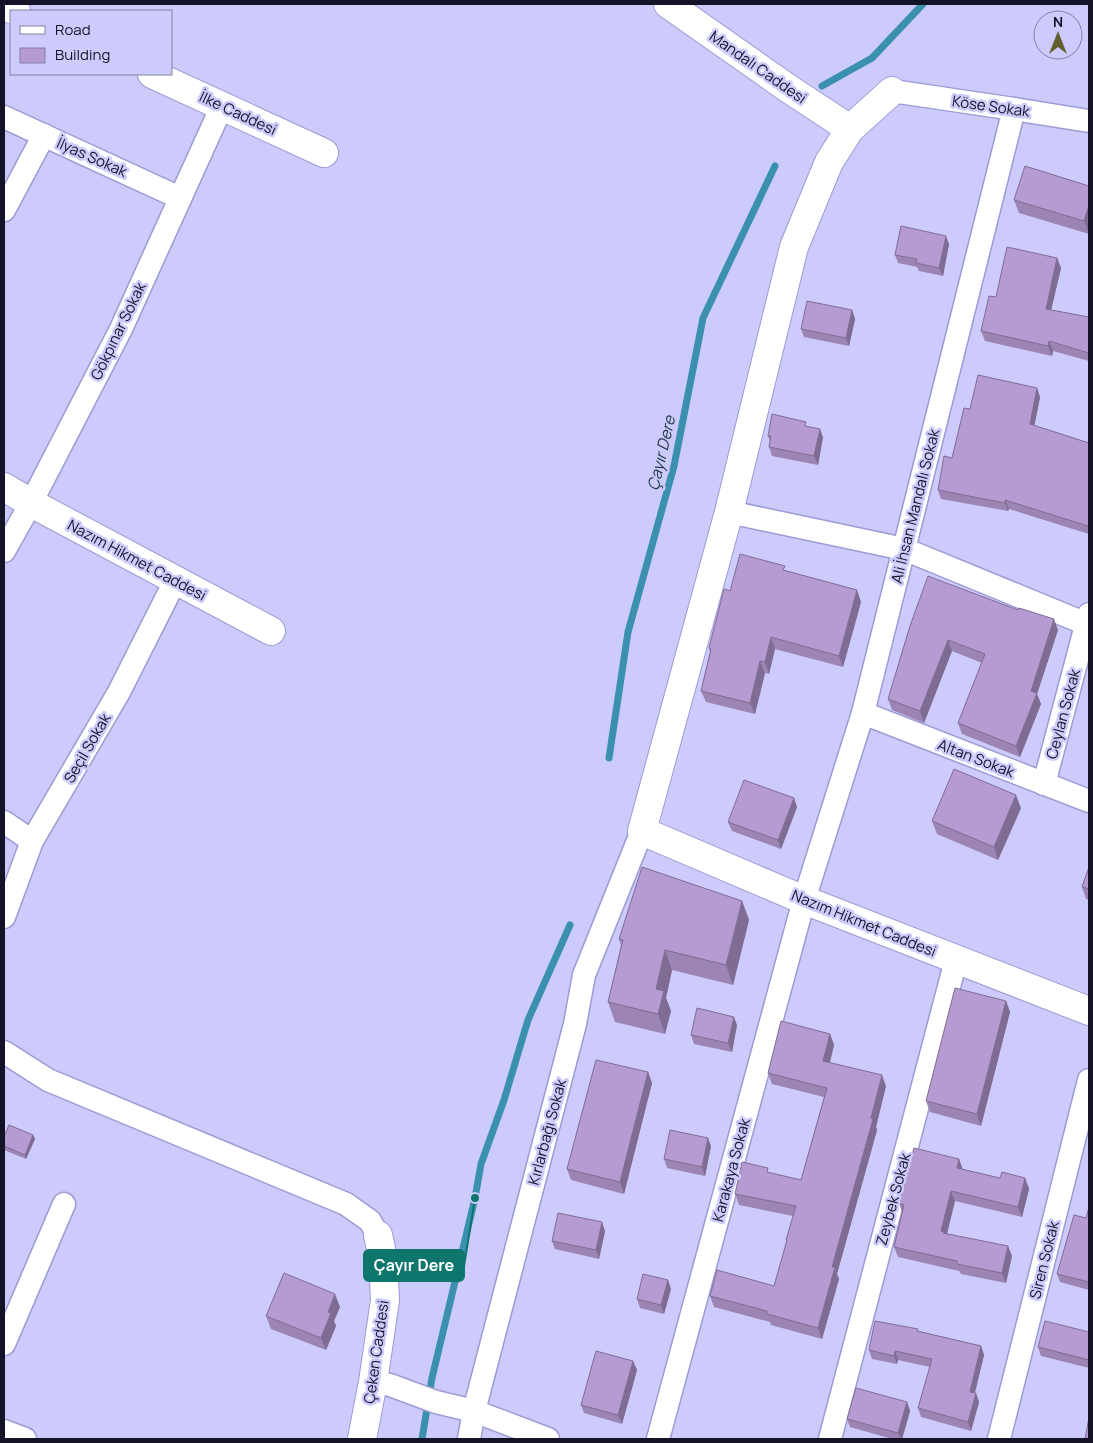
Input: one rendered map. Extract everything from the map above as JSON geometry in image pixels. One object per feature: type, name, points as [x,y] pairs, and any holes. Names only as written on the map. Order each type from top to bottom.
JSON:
[{"type":"street","name":"Mandalı Caddesi","points":[[672,5],[789,89],[850,129]]},
{"type":"street","name":"İlke Caddesi","points":[[154,75],[324,153]]},
{"type":"street","points":[[642,830],[729,512],[794,247],[828,162],[850,129],[892,91]]},
{"type":"street","name":"Köse Sokak","points":[[892,91],[1014,108],[1089,121]]},
{"type":"street","name":"Gökpınar Sokak","points":[[4,551],[31,503],[120,329],[222,106]]},
{"type":"street","name":"Ali İhsan Mandalı Sokak","points":[[804,900],[863,713],[1014,108]]},
{"type":"street","name":"İlyas Sokak","points":[[4,117],[180,198]]},
{"type":"street","points":[[4,210],[44,136]]},
{"type":"street","name":"Nazım Hikmet Caddesi","points":[[4,487],[175,581],[271,631]]},
{"type":"street","points":[[729,512],[904,549],[1088,621]]},
{"type":"street","name":"Seçil Sokak","points":[[4,917],[32,841],[119,692],[175,581]]},
{"type":"street","name":"Ceylan Sokak","points":[[1044,784],[1088,621]]},
{"type":"street","name":"Altan Sokak","points":[[863,713],[1089,801]]},
{"type":"street","points":[[4,822],[32,841]]},
{"type":"street","name":"Nazım Hikmet Caddesi","points":[[642,830],[804,900],[1089,1011]]},
{"type":"street","name":"Kırlarbağı Sokak","points":[[469,1439],[474,1411],[575,1024],[584,975],[642,830]]},
{"type":"street","name":"Karakaya Sokak","points":[[658,1439],[804,900]]},
{"type":"street","name":"Zeybek Sokak","points":[[830,1439],[956,960]]},
{"type":"street","points":[[4,1052],[48,1080],[346,1204],[370,1221],[378,1235]]},
{"type":"street","name":"Siren Sokak","points":[[999,1439],[1089,1080]]},
{"type":"street","points":[[4,1344],[64,1204]]},
{"type":"street","name":"Çeken Caddesi","points":[[362,1439],[373,1382],[385,1300],[383,1258],[378,1235]]},
{"type":"street","points":[[373,1382],[390,1385],[436,1402],[474,1411],[548,1439]]},
{"type":"street","points":[[4,1431],[25,1439]]},
{"type":"building","points":[[1025,166],[1089,186],[1089,205],[1084,221],[1014,200]]},
{"type":"building","points":[[901,226],[946,236],[939,268],[916,263],[917,259],[895,255]]},
{"type":"building","points":[[1007,247],[1057,258],[1046,309],[1089,317],[1089,353],[1049,341],[1048,346],[981,331],[989,296],[996,297]]},
{"type":"building","points":[[807,301],[852,310],[846,338],[801,329]]},
{"type":"building","points":[[978,375],[1037,388],[1030,424],[1089,443],[1088,526],[1005,500],[1005,503],[938,490],[944,456],[952,458],[964,408],[970,409]]},
{"type":"building","points":[[772,414],[806,422],[805,426],[820,429],[814,456],[769,447],[771,436],[768,436]]},
{"type":"building","points":[[740,554],[785,566],[783,570],[857,590],[839,656],[771,637],[765,662],[760,661],[750,703],[701,691],[711,649],[709,648],[724,589],[730,591]]},
{"type":"building","points":[[928,576],[1018,610],[1019,608],[1054,619],[1031,691],[1037,693],[1016,746],[958,723],[985,654],[948,640],[920,711],[888,699],[910,626]]},
{"type":"building","points":[[954,769],[1016,795],[994,847],[932,821]]},
{"type":"building","points":[[744,780],[794,798],[778,840],[728,822]]},
{"type":"building","points":[[642,867],[742,901],[726,965],[665,950],[656,989],[664,991],[658,1014],[608,1002],[623,940],[619,939]]},
{"type":"building","points":[[1089,867],[1089,889],[1082,887]]},
{"type":"building","points":[[955,988],[1006,1001],[977,1114],[926,1101]]},
{"type":"building","points":[[697,1008],[734,1017],[728,1043],[691,1035]]},
{"type":"building","points":[[781,1021],[830,1034],[823,1061],[882,1075],[871,1118],[873,1119],[832,1267],[835,1267],[818,1328],[767,1314],[767,1311],[710,1296],[717,1270],[774,1286],[796,1206],[735,1194],[742,1162],[768,1168],[767,1172],[801,1180],[827,1088],[768,1073]]},
{"type":"building","points":[[596,1060],[648,1072],[620,1182],[567,1169]]},
{"type":"building","points":[[9,1125],[33,1135],[25,1155],[4,1146],[4,1137]]},
{"type":"building","points":[[670,1130],[708,1138],[702,1167],[664,1159]]},
{"type":"building","points":[[914,1148],[959,1159],[957,1168],[1000,1178],[1002,1172],[1025,1178],[1018,1207],[951,1191],[941,1231],[943,1233],[1008,1246],[1002,1273],[957,1264],[957,1261],[894,1247],[904,1205],[899,1203]]},
{"type":"building","points":[[1089,1207],[1089,1282],[1057,1274],[1074,1215],[1086,1218]]},
{"type":"building","points":[[558,1213],[602,1222],[596,1250],[552,1241]]},
{"type":"building","points":[[284,1273],[335,1294],[328,1312],[331,1313],[321,1338],[266,1316]]},
{"type":"building","points":[[643,1274],[668,1280],[661,1305],[637,1299]]},
{"type":"building","points":[[875,1321],[918,1329],[917,1331],[981,1346],[970,1392],[976,1393],[968,1422],[918,1408],[932,1359],[895,1351],[894,1356],[869,1350]]},
{"type":"building","points":[[1045,1321],[1089,1332],[1089,1360],[1038,1347]]},
{"type":"building","points":[[596,1351],[633,1361],[618,1415],[581,1405]]},
{"type":"building","points":[[856,1388],[907,1402],[898,1433],[847,1419]]},
{"type":"building","points":[[1089,1417],[1089,1439],[1085,1439]]},
{"type":"waterway","name":"Çayır Dere","points":[[822,86],[872,58],[923,4]]},
{"type":"waterway","name":"Çayır Dere","points":[[609,758],[628,632],[674,466],[703,318],[775,166]]},
{"type":"waterway","name":"Çayır Dere","points":[[422,1439],[432,1378],[475,1198],[481,1164],[504,1100],[528,1020],[570,925]]},
{"type":"place","name":"Çayır Dere","points":[[475,1198]]}]
